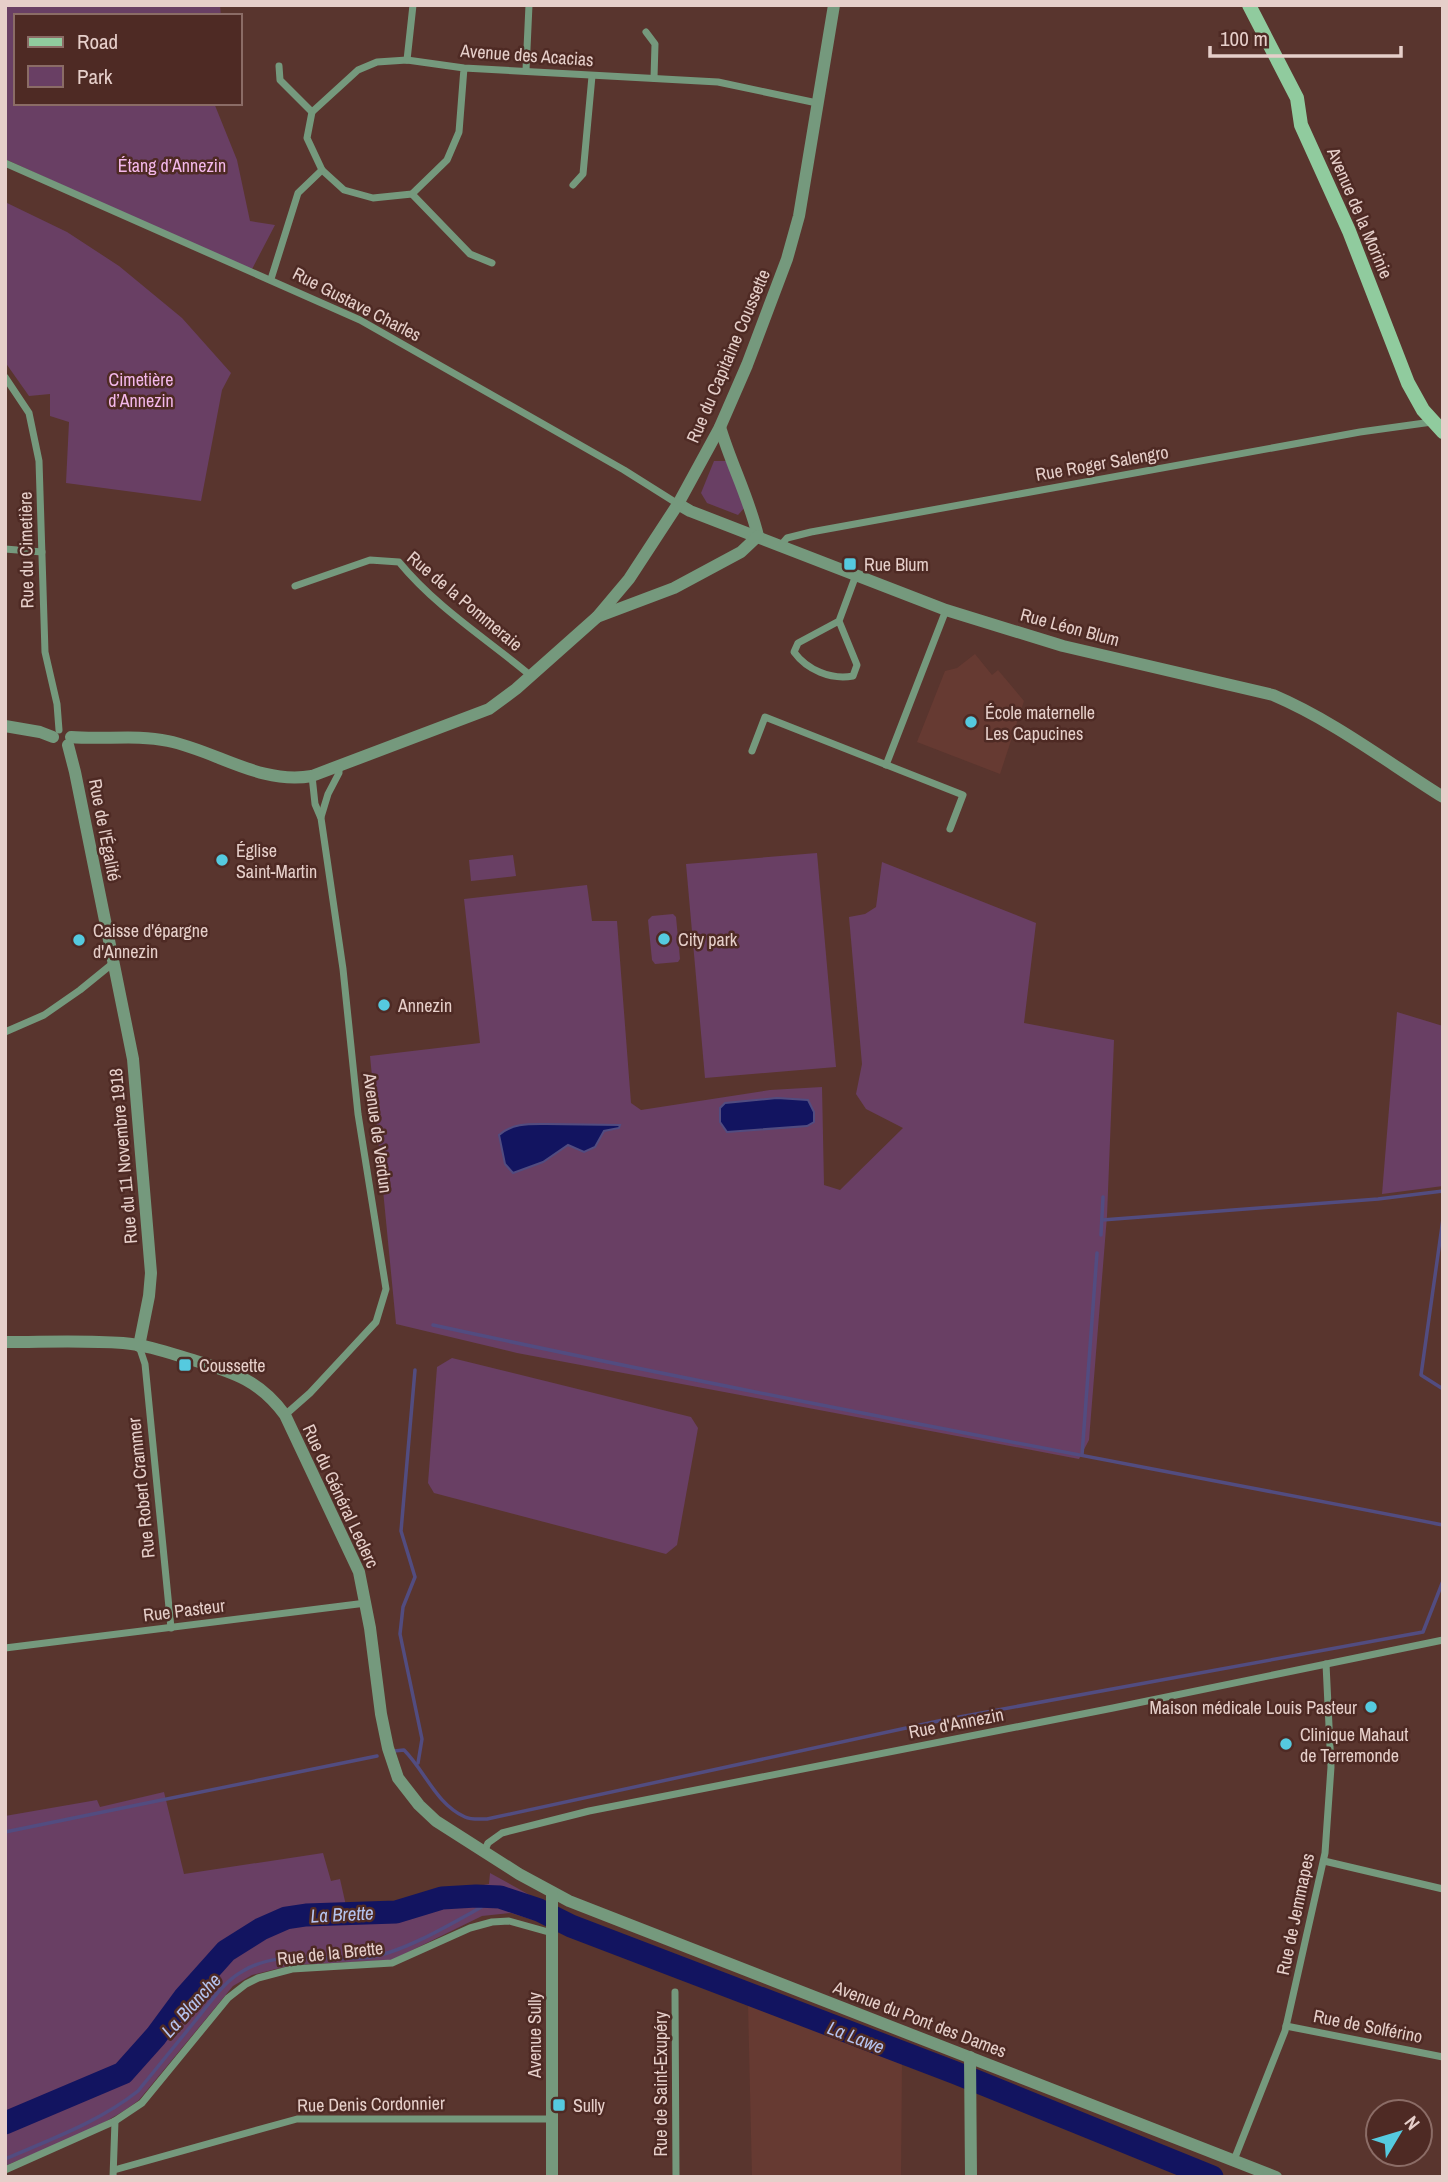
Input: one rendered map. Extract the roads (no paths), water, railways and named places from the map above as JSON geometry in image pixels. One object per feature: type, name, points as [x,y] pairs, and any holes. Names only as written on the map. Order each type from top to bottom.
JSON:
[{"type":"main road","name":"Avenue de la Morinie","points":[[1249,5],[1297,99],[1301,125],[1349,231],[1408,383],[1423,410],[1438,427]]},
{"type":"street","points":[[407,60],[413,5]]},
{"type":"street","points":[[526,70],[529,5]]},
{"type":"street","name":"Rue du Capitaine Coussette","points":[[69,741],[125,737],[166,740],[271,776],[292,778],[317,774],[489,709],[531,676],[597,617],[629,579],[678,504],[720,427],[747,365],[787,259],[799,216],[834,5]]},
{"type":"street","points":[[646,32],[655,44],[654,78]]},
{"type":"street","name":"Avenue des Acacias","points":[[312,113],[358,70],[377,62],[407,60],[464,68],[718,82],[817,103]]},
{"type":"street","points":[[279,66],[280,80],[312,113],[307,138],[322,170],[344,190],[373,198],[412,194],[447,160],[459,132],[464,68]]},
{"type":"street","points":[[573,185],[583,174],[592,76]]},
{"type":"street","name":"Rue Gustave Charles","points":[[5,163],[360,320],[624,470],[678,504]]},
{"type":"street","points":[[271,279],[298,193],[322,170]]},
{"type":"street","points":[[412,194],[470,254],[492,263]]},
{"type":"street","name":"Rue du Cimetière","points":[[5,377],[29,413],[39,461],[45,652],[57,704],[56,734]]},
{"type":"street","points":[[597,617],[674,588],[741,552],[758,536],[749,502],[727,452],[720,427]]},
{"type":"street","name":"Rue Roger Salengro","points":[[781,545],[787,538],[811,532],[1360,432],[1438,427]]},
{"type":"street","points":[[706,453],[719,450],[727,452]]},
{"type":"street","name":"Rue Léon Blum","points":[[678,504],[946,610],[1063,646],[1273,695],[1303,707],[1443,797]]},
{"type":"street","points":[[5,549],[42,552]]},
{"type":"street","name":"Rue de la Pommeraie","points":[[295,586],[370,560],[399,562],[417,584],[439,603],[531,676]]},
{"type":"street","points":[[839,621],[857,665],[853,676],[838,679],[803,665],[794,652],[798,643],[839,621],[856,575]]},
{"type":"street","points":[[886,765],[946,610]]},
{"type":"street","points":[[752,751],[765,717],[963,795],[950,829]]},
{"type":"street","points":[[5,726],[56,734],[67,731],[69,741]]},
{"type":"street","name":"Rue de l'Égalité","points":[[69,741],[112,964]]},
{"type":"street","name":"Avenue de Verdun","points":[[321,818],[339,767]]},
{"type":"street","name":"Avenue de Verdun","points":[[317,774],[328,794]]},
{"type":"street","name":"Avenue de Verdun","points":[[285,1415],[310,1394],[376,1322],[386,1289],[358,1115],[343,969],[321,818],[315,804],[317,774]]},
{"type":"street","points":[[5,1032],[44,1015],[112,964]]},
{"type":"street","name":"Rue du 11 Novembre 1918","points":[[112,964],[133,1059],[151,1273],[139,1346]]},
{"type":"street","name":"Rue du Général Leclerc","points":[[5,1342],[125,1343],[236,1373],[262,1389],[285,1415],[352,1557],[366,1603],[381,1714],[398,1778],[419,1805],[436,1821],[552,1898]]},
{"type":"street","name":"Rue Robert Crammer","points":[[139,1346],[145,1364],[172,1628]]},
{"type":"street","name":"Rue Pasteur","points":[[5,1648],[366,1603]]},
{"type":"street","name":"Rue d'Annezin","points":[[484,1852],[488,1843],[502,1833],[589,1811],[1443,1640]]},
{"type":"street","name":"Rue de Jemmapes","points":[[1234,2160],[1286,2026],[1324,1861],[1331,1766],[1326,1664]]},
{"type":"street","points":[[1324,1861],[1443,1889]]},
{"type":"street","name":"Avenue Sully","points":[[552,1898],[552,2177]]},
{"type":"street","name":"Avenue du Pont des Dames","points":[[552,1898],[1276,2177]]},
{"type":"street","name":"Rue de la Brette","points":[[5,2170],[116,2121],[142,2103],[228,1998],[258,1978],[292,1969],[392,1963],[470,1928],[492,1922],[509,1921],[552,1931]]},
{"type":"street","name":"Rue de Saint-Exupéry","points":[[675,1992],[676,2177]]},
{"type":"street","name":"Rue de Solférino","points":[[1286,2026],[1443,2056]]},
{"type":"street","points":[[970,2060],[971,2177]]},
{"type":"street","name":"Rue Denis Cordonnier","points":[[114,2173],[297,2119],[552,2119]]},
{"type":"street","points":[[114,2173],[116,2121]]},
{"type":"waterway","points":[[1102,1220],[1378,1199],[1443,1191]]},
{"type":"waterway","points":[[1101,1235],[1103,1197]]},
{"type":"waterway","points":[[1443,1219],[1421,1375],[1443,1389]]},
{"type":"waterway","points":[[1082,1455],[1097,1253]]},
{"type":"waterway","points":[[433,1325],[811,1403],[1443,1525]]},
{"type":"waterway","points":[[415,1370],[401,1531],[415,1577],[403,1607],[400,1634],[422,1739],[418,1763]]},
{"type":"waterway","points":[[394,1751],[404,1750],[438,1796],[455,1811],[470,1819],[487,1819],[943,1720],[1423,1632],[1443,1581]]},
{"type":"waterway","points":[[5,1832],[377,1756]]},
{"type":"waterway","name":"La Blanche","points":[[5,2159],[91,2121],[138,2091],[217,1993],[243,1971],[258,1964],[289,1958],[354,1958],[385,1954],[419,1941],[500,1897]]},
{"type":"waterway","name":"La Lawe","points":[[5,2123],[123,2073],[226,1951],[261,1929],[286,1918],[306,1915],[396,1912],[442,1898],[500,1897],[956,2073],[1212,2177]]},
{"type":"place","name":"Rue Blum","points":[[850,564]]},
{"type":"place","name":"École maternelle Les Capucines","points":[[971,722]]},
{"type":"place","name":"Église Saint-Martin","points":[[222,860]]},
{"type":"place","name":"City park","points":[[664,939]]},
{"type":"place","name":"Caisse d'épargne d'Annezin","points":[[79,940]]},
{"type":"place","name":"Annezin","points":[[384,1005]]},
{"type":"place","name":"Coussette","points":[[185,1365]]},
{"type":"place","name":"Maison médicale Louis Pasteur","points":[[1371,1707]]},
{"type":"place","name":"Clinique Mahaut de Terremonde","points":[[1286,1744]]},
{"type":"place","name":"Sully","points":[[559,2105]]},
{"type":"park label","name":"Étang d’Annezin","points":[[172,165]]},
{"type":"park label","name":"Cimetière d’Annezin","points":[[141,389]]},
{"type":"water label","name":"La Brette","points":[[342,1914]]}]
